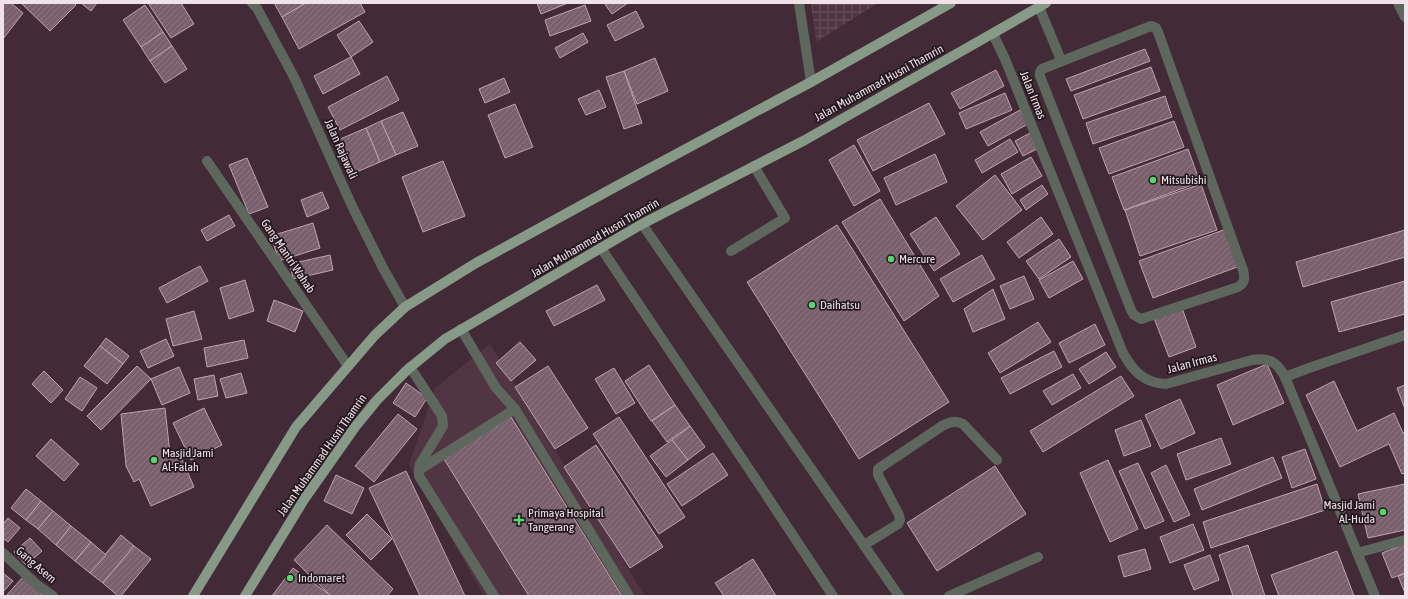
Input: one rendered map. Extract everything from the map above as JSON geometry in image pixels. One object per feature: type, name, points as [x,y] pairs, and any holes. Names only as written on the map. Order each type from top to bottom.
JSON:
[{"type":"main road","points":[[193,596],[296,427],[375,335],[405,307],[476,263],[615,186],[811,82],[951,3]]},
{"type":"main road","name":"Jalan Muhammad Husni Thamrin","points":[[245,596],[305,498],[355,427],[377,400],[410,367],[445,339],[642,224],[805,140],[1042,5]]},
{"type":"street","name":"Jalan Rajawali","points":[[252,3],[257,8],[295,79],[352,206],[383,268],[405,307]]},
{"type":"street","points":[[799,3],[811,82]]},
{"type":"street","points":[[1398,3],[1405,17]]},
{"type":"street","points":[[1042,5],[1060,60]]},
{"type":"street","points":[[1151,26],[1156,28],[1243,270],[1245,278],[1242,285],[1238,288],[1145,318],[1141,319],[1134,315],[1040,76],[1042,68],[1060,60],[1151,26]]},
{"type":"street","name":"Jalan Irmas","points":[[993,34],[1011,74],[1123,353],[1129,363],[1146,379],[1156,384],[1166,384],[1259,359],[1265,359],[1276,364],[1285,377],[1375,596]]},
{"type":"street","name":"Gang Mantri Wahab","points":[[207,161],[348,366]]},
{"type":"street","points":[[731,251],[784,218],[754,166]]},
{"type":"street","points":[[642,224],[899,596]]},
{"type":"street","points":[[601,248],[766,493],[833,596]]},
{"type":"street","points":[[461,329],[496,388],[515,409],[629,596]]},
{"type":"street","points":[[1285,377],[1405,335]]},
{"type":"street","points":[[410,367],[442,416],[443,421],[443,426],[420,464],[418,470],[419,476],[494,596]]},
{"type":"street","points":[[418,470],[515,409]]},
{"type":"street","points":[[864,545],[898,524],[900,521],[899,515],[878,475],[878,469],[942,426],[953,422],[963,424],[997,460]]},
{"type":"street","points":[[1357,553],[1405,540]]},
{"type":"street","name":"Gang Asem","points":[[3,553],[36,584],[53,596]]},
{"type":"street","points":[[949,596],[1038,557]]},
{"type":"street","points":[[890,584],[893,596]]},
{"type":"shaded area","points":[[811,3],[878,3],[816,42]]},
{"type":"shaded area","name":"Primaya Hospital Tangerang","points":[[490,344],[645,596],[484,596],[409,465],[435,388]]},
{"type":"building","points":[[3,3],[11,3],[23,13],[3,39]]},
{"type":"building","points":[[21,3],[74,3],[76,5],[50,31]]},
{"type":"building","points":[[81,3],[97,3],[91,11]]},
{"type":"building","points":[[148,3],[181,3],[194,24],[171,38]]},
{"type":"building","points":[[274,3],[306,3],[282,17]]},
{"type":"building","points":[[306,3],[360,3],[365,12],[299,49],[282,17]]},
{"type":"building","points":[[537,3],[568,3],[541,14]]},
{"type":"building","points":[[604,3],[628,3],[612,14]]},
{"type":"building","points":[[145,5],[163,32],[141,47],[123,20]]},
{"type":"building","points":[[585,5],[591,21],[550,36],[545,20]]},
{"type":"building","points":[[636,11],[644,27],[615,41],[607,25]]},
{"type":"building","points":[[359,21],[373,42],[351,57],[337,35]]},
{"type":"building","points":[[163,32],[172,46],[150,61],[141,47]]},
{"type":"building","points":[[583,33],[588,42],[560,58],[555,48]]},
{"type":"building","points":[[172,46],[187,69],[165,83],[150,61]]},
{"type":"building","points":[[1145,49],[1150,61],[1071,91],[1066,79]]},
{"type":"building","points":[[351,57],[360,74],[323,94],[314,76]]},
{"type":"building","points":[[655,58],[668,91],[637,104],[624,71]]},
{"type":"building","points":[[1151,67],[1160,91],[1083,119],[1074,95]]},
{"type":"building","points":[[996,70],[1004,86],[960,109],[951,93]]},
{"type":"building","points":[[624,71],[642,123],[624,129],[606,77]]},
{"type":"building","points":[[387,76],[399,100],[340,130],[328,107]]},
{"type":"building","points":[[504,78],[510,92],[485,103],[479,89]]},
{"type":"building","points":[[599,90],[606,107],[586,115],[578,99]]},
{"type":"building","points":[[1005,93],[1012,110],[966,129],[959,113]]},
{"type":"building","points":[[1165,96],[1172,117],[1093,144],[1086,123]]},
{"type":"building","points":[[929,103],[945,134],[873,171],[857,140]]},
{"type":"building","points":[[515,104],[533,147],[505,158],[488,115]]},
{"type":"building","points":[[1020,110],[1028,124],[988,146],[980,132]]},
{"type":"building","points":[[403,112],[418,146],[396,155],[381,121]]},
{"type":"building","points":[[381,121],[396,155],[380,162],[366,128]]},
{"type":"building","points":[[1174,121],[1184,147],[1109,174],[1099,148]]},
{"type":"building","points":[[366,128],[380,162],[352,174],[338,140]]},
{"type":"building","points":[[1032,132],[1039,148],[1023,156],[1015,141]]},
{"type":"building","points":[[1010,139],[1018,152],[982,173],[975,160]]},
{"type":"building","points":[[854,145],[880,191],[854,206],[829,160]]},
{"type":"building","points":[[1188,149],[1200,182],[1124,210],[1112,177]]},
{"type":"building","points":[[935,154],[947,182],[896,205],[884,178]]},
{"type":"building","points":[[1031,157],[1042,176],[1012,194],[1001,174]]},
{"type":"building","points":[[247,158],[268,207],[249,214],[229,165]]},
{"type":"building","points":[[443,161],[465,216],[423,232],[402,177]]},
{"type":"building","points":[[995,175],[1022,210],[983,240],[956,206]]},
{"type":"building","points":[[1201,184],[1217,230],[1140,256],[1125,210]]},
{"type":"building","points":[[1042,185],[1048,194],[1026,210],[1020,200]]},
{"type":"building","points":[[322,192],[329,208],[307,217],[301,200]]},
{"type":"building","name":"Mercure","points":[[880,199],[939,296],[904,321],[842,222]]},
{"type":"building","points":[[229,215],[235,226],[207,241],[201,230]]},
{"type":"building","points":[[936,217],[960,254],[934,271],[910,234]]},
{"type":"building","points":[[1041,217],[1053,234],[1019,258],[1007,242]]},
{"type":"building","points":[[313,223],[320,248],[279,261],[271,236]]},
{"type":"building","points":[[837,225],[949,402],[859,459],[747,282]]},
{"type":"building","points":[[1226,229],[1240,266],[1153,298],[1139,261]]},
{"type":"building","points":[[1405,230],[1405,257],[1303,287],[1296,262]]},
{"type":"building","points":[[1059,239],[1071,257],[1039,279],[1026,261]]},
{"type":"building","points":[[330,255],[333,270],[293,279],[290,264]]},
{"type":"building","points":[[982,255],[995,279],[953,302],[940,279]]},
{"type":"building","points":[[1073,261],[1083,279],[1049,298],[1039,280]]},
{"type":"building","points":[[200,266],[208,281],[167,303],[159,288]]},
{"type":"building","points":[[1024,276],[1034,299],[1010,309],[1000,286]]},
{"type":"building","points":[[245,280],[254,311],[229,319],[220,288]]},
{"type":"building","points":[[1405,281],[1405,314],[1339,332],[1331,302]]},
{"type":"building","points":[[597,285],[605,300],[554,326],[546,311]]},
{"type":"building","points":[[993,289],[1005,319],[973,332],[964,309]]},
{"type":"building","points":[[274,300],[303,311],[295,332],[267,321]]},
{"type":"building","points":[[1182,308],[1196,347],[1169,357],[1154,318]]},
{"type":"building","points":[[194,311],[202,339],[173,346],[166,319]]},
{"type":"building","points":[[1038,322],[1051,342],[1000,373],[988,353]]},
{"type":"building","points":[[1095,324],[1105,345],[1069,363],[1059,343]]},
{"type":"building","points":[[106,338],[129,356],[123,364],[100,346]]},
{"type":"building","points":[[166,339],[174,356],[148,368],[140,351]]},
{"type":"building","points":[[244,340],[248,358],[207,367],[204,348]]},
{"type":"building","points":[[520,342],[536,360],[511,381],[496,363]]},
{"type":"building","points":[[100,346],[123,364],[107,384],[84,366]]},
{"type":"building","points":[[1054,351],[1062,367],[1010,394],[1001,378]]},
{"type":"building","points":[[1106,352],[1116,367],[1089,384],[1079,369]]},
{"type":"building","points":[[1267,364],[1284,403],[1233,425],[1217,385]]},
{"type":"building","points":[[649,365],[675,405],[651,421],[625,381]]},
{"type":"building","points":[[137,366],[151,379],[101,430],[87,416]]},
{"type":"building","points":[[548,366],[588,428],[555,449],[515,387]]},
{"type":"building","points":[[179,367],[190,393],[162,405],[151,379]]},
{"type":"building","points":[[614,368],[635,403],[616,414],[595,379]]},
{"type":"building","points":[[44,371],[63,390],[51,403],[32,384]]},
{"type":"building","points":[[241,373],[247,393],[226,398],[220,379]]},
{"type":"building","points":[[1073,374],[1081,388],[1052,405],[1043,391]]},
{"type":"building","points":[[214,375],[218,396],[198,400],[194,379]]},
{"type":"building","points":[[1121,376],[1134,396],[1043,452],[1030,431]]},
{"type":"building","points":[[80,377],[97,388],[82,411],[65,399]]},
{"type":"building","points":[[1334,381],[1357,431],[1394,413],[1403,433],[1405,432],[1405,473],[1402,474],[1389,444],[1340,467],[1306,395]]},
{"type":"building","points":[[406,383],[427,398],[415,417],[393,403]]},
{"type":"building","points":[[1405,385],[1405,409],[1397,388]]},
{"type":"building","points":[[1180,399],[1195,433],[1161,449],[1145,415]]},
{"type":"building","points":[[675,405],[690,426],[667,442],[652,421]]},
{"type":"building","name":"Masjid Jami Al-Falah","points":[[165,408],[170,454],[179,452],[194,487],[151,506],[139,479],[134,482],[126,466],[121,414]]},
{"type":"building","points":[[204,408],[222,445],[191,460],[173,423]]},
{"type":"building","points":[[398,414],[417,429],[374,482],[355,466]]},
{"type":"building","points":[[511,417],[622,596],[529,596],[444,459]]},
{"type":"building","points":[[619,417],[685,517],[659,534],[593,434]]},
{"type":"building","points":[[1141,420],[1151,446],[1124,456],[1115,430]]},
{"type":"building","points":[[690,426],[705,447],[688,460],[672,440]]},
{"type":"building","points":[[1221,438],[1231,464],[1186,480],[1177,454]]},
{"type":"building","points":[[51,439],[79,464],[64,481],[36,456]]},
{"type":"building","points":[[672,440],[688,460],[666,477],[650,456]]},
{"type":"building","points":[[596,445],[663,547],[630,568],[564,467]]},
{"type":"building","points":[[1305,449],[1316,479],[1292,488],[1282,457]]},
{"type":"building","points":[[713,453],[728,475],[682,506],[667,484]]},
{"type":"building","points":[[1273,457],[1282,478],[1202,510],[1194,489]]},
{"type":"building","points":[[1108,460],[1138,529],[1110,542],[1080,473]]},
{"type":"building","points":[[1138,463],[1164,521],[1145,529],[1119,471]]},
{"type":"building","points":[[1166,465],[1190,515],[1174,522],[1151,473]]},
{"type":"building","points":[[995,466],[1026,514],[937,571],[907,523]]},
{"type":"building","points":[[406,471],[465,596],[420,596],[369,488]]},
{"type":"building","points":[[336,475],[364,488],[352,514],[324,501]]},
{"type":"building","points":[[1317,484],[1325,510],[1211,548],[1203,522]]},
{"type":"building","name":"Masjid Jami Al-Huda","points":[[1405,484],[1405,530],[1368,538],[1358,494]]},
{"type":"building","points":[[26,489],[41,501],[26,520],[11,508]]},
{"type":"building","points":[[41,501],[53,511],[38,529],[26,520]]},
{"type":"building","points":[[53,511],[71,526],[56,545],[38,529]]},
{"type":"building","points":[[367,514],[392,539],[371,560],[346,535]]},
{"type":"building","points":[[8,518],[20,528],[8,542],[3,538],[3,524]]},
{"type":"building","points":[[1193,524],[1204,550],[1170,563],[1160,537]]},
{"type":"building","points":[[327,525],[393,589],[387,596],[331,596],[294,560]]},
{"type":"building","points":[[71,526],[91,542],[75,561],[56,545]]},
{"type":"building","points":[[121,535],[134,546],[103,583],[90,573]]},
{"type":"building","points":[[30,538],[42,551],[26,565],[14,552]]},
{"type":"building","points":[[91,542],[106,555],[90,573],[75,561]]},
{"type":"building","points":[[1405,544],[1405,573],[1392,578],[1382,553]]},
{"type":"building","points":[[1248,545],[1265,596],[1233,596],[1219,555]]},
{"type":"building","points":[[134,546],[151,559],[121,596],[118,596],[103,583]]},
{"type":"building","points":[[1145,549],[1151,569],[1124,577],[1118,556]]},
{"type":"building","points":[[1337,551],[1354,596],[1279,596],[1271,575]]},
{"type":"building","points":[[1210,555],[1219,580],[1194,590],[1184,565]]},
{"type":"building","points":[[753,559],[776,596],[724,596],[715,583]]},
{"type":"building","points":[[293,568],[330,595],[330,596],[272,596]]},
{"type":"building","points":[[3,573],[13,581],[3,592]]},
{"type":"building","points":[[1405,574],[1405,593],[1398,576]]},
{"type":"building","points":[[23,577],[44,596],[6,596]]},
{"type":"place","name":"Mitsubishi","points":[[1153,180]]},
{"type":"place","name":"Mercure","points":[[891,259]]},
{"type":"place","name":"Daihatsu","points":[[812,305]]},
{"type":"place","name":"Masjid Jami Al-Falah","points":[[154,460]]},
{"type":"place","name":"Masjid Jami Al-Huda","points":[[1383,512]]},
{"type":"place","name":"Primaya Hospital Tangerang","points":[[519,520]]},
{"type":"place","name":"Indomaret","points":[[290,578]]}]
